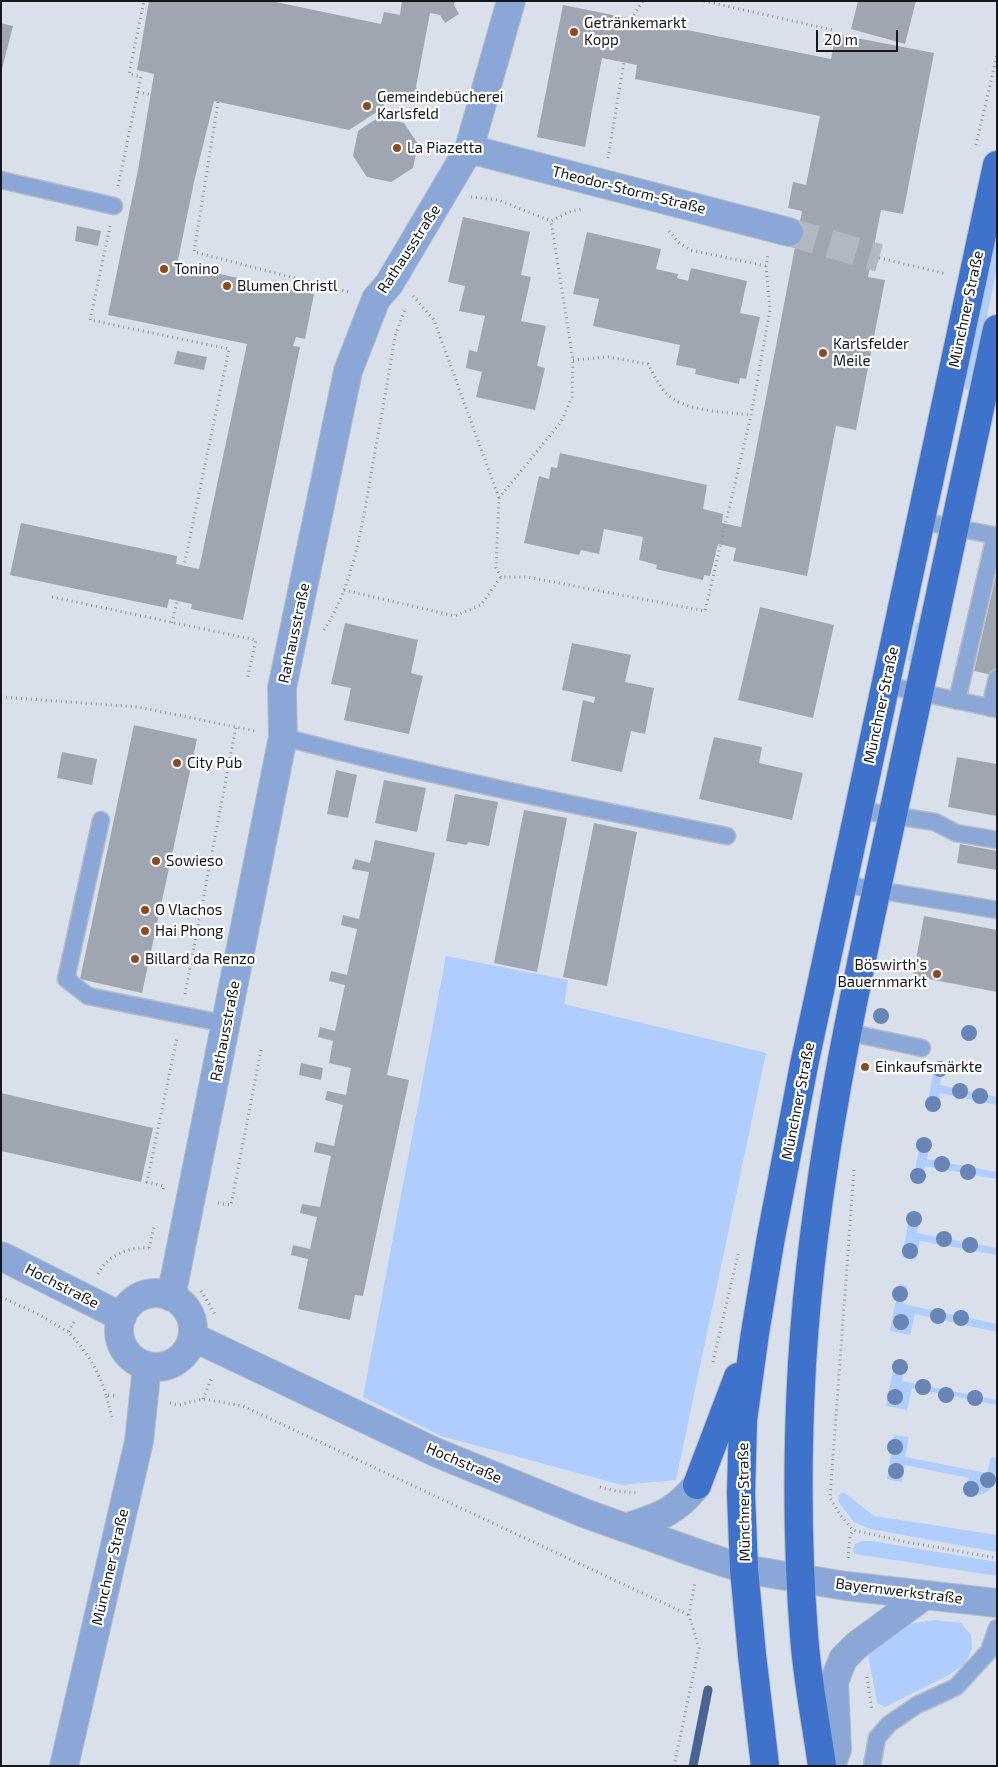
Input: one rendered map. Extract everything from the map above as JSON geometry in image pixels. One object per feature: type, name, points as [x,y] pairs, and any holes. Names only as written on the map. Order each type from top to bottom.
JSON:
[{"type":"main road","name":"Münchner Straße","points":[[744,1569],[741,1494],[743,1420],[771,1237],[812,1026],[997,165]]},
{"type":"main road","points":[[822,1766],[804,1638],[799,1534],[802,1364],[810,1269],[823,1161],[847,1032],[997,329]]},
{"type":"main road","points":[[932,468],[966,477]]},
{"type":"main road","points":[[812,1026],[847,1032]]},
{"type":"main road","points":[[698,1485],[755,1333]]},
{"type":"main road","points":[[744,1569],[765,1766]]},
{"type":"street","name":"Rathausstraße","points":[[171,1297],[283,737],[282,688],[348,371],[376,299],[390,284],[437,206],[482,152],[511,1]]},
{"type":"street","name":"Theodor-Storm-Straße","points":[[482,152],[781,230]]},
{"type":"street","name":"Hochstraße","points":[[1,1256],[122,1317]]},
{"type":"street","points":[[148,1294],[160,1294],[171,1297],[182,1304],[189,1313],[193,1325],[193,1337],[189,1348],[181,1358],[171,1364],[159,1367],[147,1366],[135,1361],[121,1341],[119,1329],[122,1317],[128,1307],[137,1299],[148,1294]]},
{"type":"street","name":"Hochstraße","points":[[193,1337],[435,1452],[584,1513],[744,1569]]},
{"type":"street","name":"Münchner Straße","points":[[64,1766],[138,1441],[147,1366]]},
{"type":"street","points":[[624,1528],[660,1517],[687,1498],[698,1485]]},
{"type":"street","name":"Münchner Straße","points":[[744,1569],[801,1578]]},
{"type":"street","name":"Bayernwerkstraße","points":[[801,1578],[858,1588],[997,1603]]},
{"type":"street","points":[[831,1766],[837,1749],[834,1682],[843,1658],[857,1645],[925,1595]]},
{"type":"lane","points":[[1,180],[114,206]]},
{"type":"lane","points":[[921,521],[996,536],[957,701]]},
{"type":"lane","points":[[885,686],[994,708],[997,678]]},
{"type":"lane","points":[[283,737],[513,792],[727,836]]},
{"type":"lane","points":[[858,810],[935,822],[956,832],[997,840]]},
{"type":"lane","points":[[101,820],[66,979],[88,996],[226,1024]]},
{"type":"lane","points":[[842,884],[997,910]]},
{"type":"lane","points":[[847,1032],[922,1048]]},
{"type":"lane","points":[[872,1766],[877,1738],[889,1724],[917,1705],[956,1686],[989,1651],[997,1628]]},
{"type":"path","points":[[144,1],[129,74],[141,77],[90,320],[229,349],[184,566]]},
{"type":"path","points":[[631,19],[643,1]]},
{"type":"path","points":[[704,1],[833,30]]},
{"type":"path","points":[[603,183],[624,62]]},
{"type":"path","points":[[138,92],[151,95]]},
{"type":"path","points":[[218,102],[215,108],[194,252],[376,299]]},
{"type":"path","points":[[482,152],[470,197],[498,200],[551,221],[569,212],[590,207]]},
{"type":"path","points":[[499,498],[561,422],[572,397],[573,360],[551,221]]},
{"type":"path","points":[[665,226],[678,242],[690,250],[766,266]]},
{"type":"path","points":[[291,652],[309,653],[335,612],[344,590],[455,616],[481,605],[501,577],[528,577],[705,612],[751,416],[770,310],[766,266],[781,230]]},
{"type":"path","points":[[879,258],[947,274]]},
{"type":"path","name":"Rathausstraße","points":[[344,590],[364,514],[396,336],[411,294],[434,320],[499,498],[496,568],[501,577]]},
{"type":"path","points":[[573,360],[608,357],[648,364],[665,393],[682,403],[696,409],[751,416]]},
{"type":"path","points":[[52,597],[256,640],[247,680]]},
{"type":"path","points":[[172,622],[177,601]]},
{"type":"path","points":[[1,697],[138,707],[283,737]]},
{"type":"path","points":[[216,1202],[232,1205],[261,1050]]},
{"type":"path","points":[[854,1162],[830,1498],[841,1516],[853,1530],[906,1542],[997,1558]]},
{"type":"path","points":[[1,1297],[38,1314],[68,1332]]},
{"type":"path","points":[[113,1424],[106,1395],[143,1398],[178,1405],[203,1399],[243,1406],[689,1615]]},
{"type":"path","points":[[592,1485],[616,1491],[645,1492]]},
{"type":"path","points":[[674,1766],[699,1648],[689,1615],[699,1554]]},
{"type":"shaded area","points":[[997,227],[997,268],[975,373],[970,388],[967,390],[964,384]]},
{"type":"shaded area","points":[[916,622],[922,624],[913,663],[908,661]]},
{"type":"shaded area","points":[[446,956],[568,980],[564,1004],[766,1053],[676,1480],[622,1485],[441,1436],[363,1397]]},
{"type":"shaded area","points":[[935,1066],[943,1067],[940,1085],[997,1097],[997,1105],[940,1093],[938,1106],[927,1104]]},
{"type":"shaded area","points":[[921,1139],[930,1140],[927,1159],[997,1172],[997,1179],[925,1166],[921,1182],[913,1180]]},
{"type":"shaded area","points":[[910,1213],[920,1215],[917,1233],[997,1248],[997,1255],[920,1241],[916,1259],[902,1257]]},
{"type":"shaded area","points":[[899,1284],[907,1286],[903,1304],[997,1324],[997,1332],[915,1314],[910,1335],[890,1331]]},
{"type":"shaded area","points":[[895,1360],[905,1362],[902,1381],[997,1400],[997,1405],[912,1388],[907,1410],[886,1406]]},
{"type":"shaded area","points":[[894,1435],[909,1437],[905,1457],[987,1473],[991,1457],[997,1458],[996,1475],[992,1487],[982,1494],[964,1495],[969,1478],[905,1465],[902,1482],[887,1479]]},
{"type":"shaded area","points":[[844,1492],[874,1516],[997,1535],[997,1552],[870,1529],[854,1522],[838,1501],[839,1495]]},
{"type":"shaded area","points":[[862,1541],[872,1541],[997,1562],[997,1576],[855,1554],[853,1551],[855,1544]]},
{"type":"shaded area","points":[[934,1620],[961,1623],[971,1635],[972,1649],[965,1664],[947,1676],[885,1707],[877,1703],[868,1654],[884,1639],[909,1624]]},
{"type":"building","points":[[149,1],[271,1],[381,24],[384,12],[400,15],[402,1],[455,1],[454,5],[459,14],[445,23],[440,15],[430,13],[416,87],[421,96],[407,104],[402,97],[386,94],[383,108],[349,130],[214,101],[194,182],[177,265],[314,294],[305,339],[296,337],[293,346],[300,347],[243,620],[191,609],[192,604],[169,599],[167,608],[10,575],[21,523],[177,556],[176,564],[199,569],[247,344],[108,315],[138,170],[154,74],[137,70]]},
{"type":"building","points":[[858,1],[916,1],[905,44],[851,29]]},
{"type":"building","points":[[563,5],[831,59],[836,34],[934,53],[903,214],[881,210],[868,277],[885,280],[856,430],[836,426],[807,576],[733,561],[736,548],[718,544],[710,576],[704,575],[703,580],[656,569],[657,565],[639,560],[643,537],[604,529],[599,554],[581,550],[579,555],[524,543],[539,476],[549,479],[551,467],[557,468],[560,453],[707,485],[703,509],[723,514],[722,523],[741,527],[802,211],[788,208],[793,182],[806,185],[820,116],[635,79],[637,65],[602,58],[585,147],[537,137]]},
{"type":"building","points":[[1,23],[13,26],[2,69],[1,68]]},
{"type":"building","points":[[379,117],[404,123],[418,144],[413,168],[391,182],[367,177],[353,156],[358,131]]},
{"type":"building","points":[[463,217],[530,232],[521,275],[531,277],[521,321],[546,326],[537,366],[545,368],[535,410],[476,397],[482,372],[466,368],[469,350],[477,352],[485,316],[459,311],[465,286],[448,282]]},
{"type":"building","points":[[77,226],[101,231],[98,246],[75,241]]},
{"type":"building","points":[[587,232],[661,249],[656,269],[678,274],[677,278],[688,281],[691,268],[747,281],[740,313],[760,317],[746,379],[740,378],[739,384],[695,374],[696,369],[676,365],[680,345],[593,326],[599,299],[573,294]]},
{"type":"building","points":[[177,351],[207,357],[204,370],[174,364]]},
{"type":"building","points":[[997,575],[997,676],[974,671]]},
{"type":"building","points":[[760,607],[834,625],[813,718],[738,700]]},
{"type":"building","points":[[345,623],[418,640],[411,673],[423,676],[409,734],[344,720],[351,688],[331,684]]},
{"type":"building","points":[[572,643],[631,655],[625,682],[654,688],[645,734],[631,731],[622,772],[571,761],[583,700],[594,703],[595,697],[562,690]]},
{"type":"building","points":[[134,725],[197,739],[142,993],[80,979]]},
{"type":"building","points":[[714,737],[762,747],[759,763],[803,773],[792,820],[699,799]]},
{"type":"building","points":[[62,752],[97,759],[92,785],[57,778]]},
{"type":"building","points":[[957,757],[997,764],[997,816],[948,807]]},
{"type":"building","points":[[336,770],[357,775],[348,818],[327,814]]},
{"type":"building","points":[[384,780],[426,788],[417,832],[375,823]]},
{"type":"building","points":[[455,794],[498,802],[489,846],[468,842],[467,845],[446,841]]},
{"type":"building","points":[[524,810],[567,818],[537,972],[494,963]]},
{"type":"building","points":[[594,823],[637,832],[607,986],[563,977]]},
{"type":"building","points":[[375,840],[435,853],[387,1075],[409,1080],[363,1296],[355,1295],[350,1320],[298,1309],[308,1259],[291,1255],[293,1245],[310,1249],[317,1217],[300,1213],[302,1204],[320,1207],[331,1156],[314,1152],[316,1142],[334,1146],[343,1105],[325,1100],[327,1091],[346,1095],[351,1068],[329,1063],[333,1041],[318,1037],[320,1027],[335,1031],[345,985],[329,981],[331,971],[347,975],[357,929],[341,925],[343,915],[359,919],[369,872],[352,869],[355,859],[370,863]]},
{"type":"building","points":[[960,844],[997,851],[997,870],[957,863]]},
{"type":"building","points":[[924,916],[997,930],[997,992],[913,976]]},
{"type":"building","points":[[301,1063],[323,1068],[321,1080],[299,1075]]},
{"type":"building","points":[[1,1093],[153,1128],[141,1182],[1,1151]]},
{"type":"waterway","points":[[693,1766],[708,1690]]},
{"type":"tunnel","points":[[789,232],[879,258]]},
{"type":"place","name":"Getränkemarkt Kopp","points":[[574,32]]},
{"type":"place","name":"Gemeindebücherei Karlsfeld","points":[[367,106]]},
{"type":"place","name":"La Piazetta","points":[[397,148]]},
{"type":"place","name":"Tonino","points":[[164,269]]},
{"type":"place","name":"Blumen Christl","points":[[227,286]]},
{"type":"place","name":"Karlsfelder Meile","points":[[823,353]]},
{"type":"place","name":"City Pub","points":[[177,763]]},
{"type":"place","name":"Sowieso","points":[[156,861]]},
{"type":"place","name":"O Vlachos","points":[[145,910]]},
{"type":"place","name":"Hai Phong","points":[[145,931]]},
{"type":"place","name":"Billard da Renzo","points":[[135,959]]},
{"type":"place","name":"Böswirth's Bauernmarkt","points":[[937,974]]},
{"type":"place","name":"Einkaufsmärkte","points":[[865,1067]]}]
